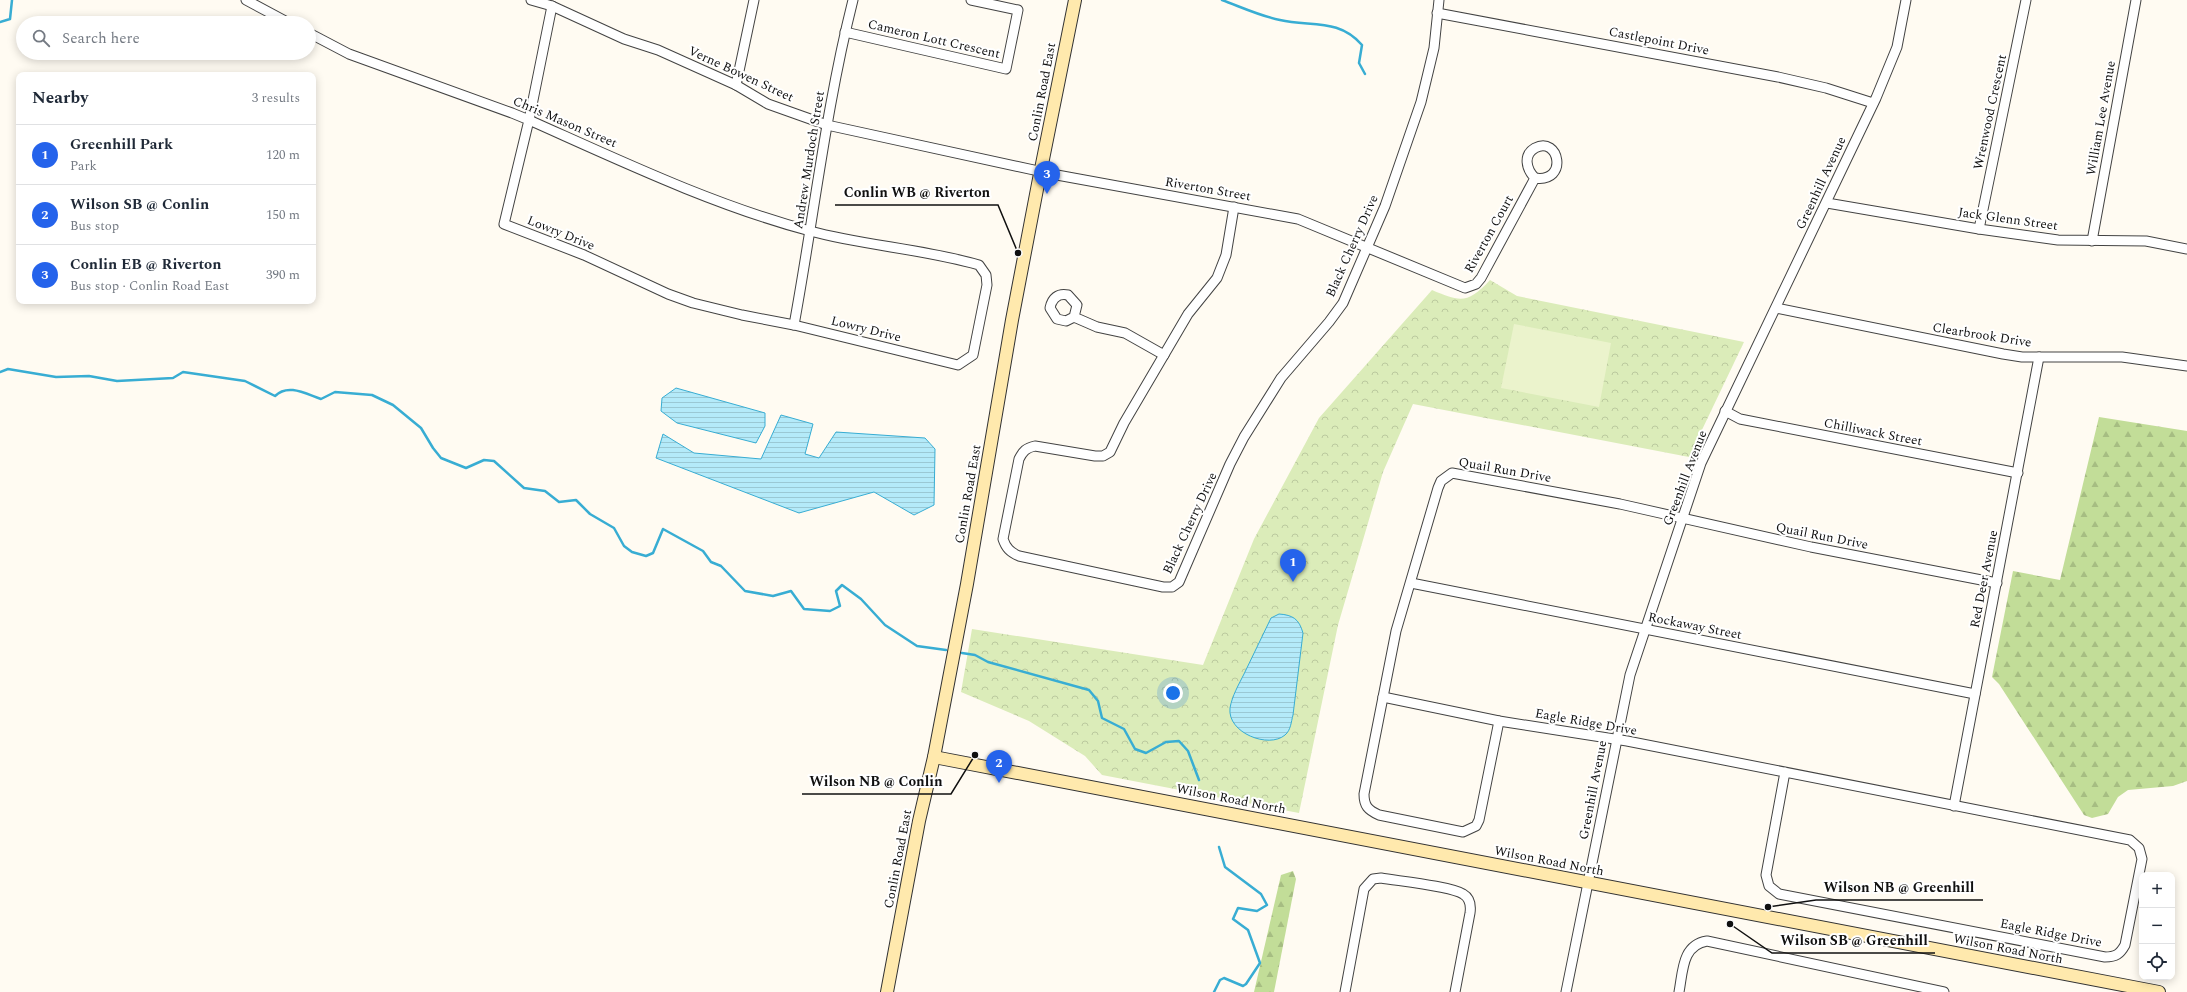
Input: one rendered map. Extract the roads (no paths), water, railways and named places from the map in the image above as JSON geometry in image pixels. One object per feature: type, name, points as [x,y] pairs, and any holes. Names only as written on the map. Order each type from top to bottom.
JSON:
[{"type":"street","points":[[246,0],[277,16]]},
{"type":"street","name":"Verne Bowen Street","points":[[531,0],[552,6],[624,39],[658,50],[736,85],[768,104],[827,125],[1040,171]]},
{"type":"street","points":[[736,85],[754,0]]},
{"type":"street","name":"Andrew Murdoch Street","points":[[794,324],[811,231],[827,125],[845,32],[853,0]]},
{"type":"street","name":"Cameron Lott Crescent","points":[[845,32],[1006,69],[1018,10],[971,0]]},
{"type":"street","name":"Conlin Road East","points":[[887,992],[918,821],[934,757],[965,591],[1012,320],[1040,171],[1075,0]]},
{"type":"street","name":"Black Cherry Drive","points":[[1234,207],[1226,255],[1217,278],[1188,314],[1124,423],[1110,452],[1103,456],[1095,456],[1035,446],[1028,447],[1022,452],[1019,460],[1003,539],[1006,548],[1011,552],[1019,556],[1163,587],[1172,587],[1179,582],[1230,464],[1244,437],[1281,378],[1329,322],[1343,303],[1385,206],[1422,102],[1434,48],[1438,0]]},
{"type":"street","name":"Greenhill Avenue","points":[[1566,992],[1630,675],[1701,463],[1827,203],[1873,103],[1897,47],[1906,0]]},
{"type":"street","name":"Wrenwood Crescent","points":[[1979,229],[2026,0]]},
{"type":"street","name":"William Lee Avenue","points":[[2092,241],[2136,0]]},
{"type":"street","points":[[529,120],[552,6]]},
{"type":"street","name":"Castlepoint Drive","points":[[1437,13],[1778,77],[1826,88],[1873,103]]},
{"type":"street","name":"Chris Mason Street","points":[[316,37],[349,54],[529,120],[724,204],[811,231]]},
{"type":"street","name":"Lowry Drive","points":[[529,120],[504,224],[584,255],[674,296],[742,315],[794,324],[958,365],[973,355],[986,285],[986,275],[979,265],[811,231]]},
{"type":"street","name":"Riverton Street","points":[[1040,171],[1298,219],[1367,248]]},
{"type":"street","name":"Riverton Court","points":[[1367,248],[1459,286],[1470,287],[1481,278],[1535,178]]},
{"type":"street","name":"Jack Glenn Street","points":[[1827,203],[1979,229],[2058,240],[2146,241],[2187,249]]},
{"type":"street","name":"Clearbrook Drive","points":[[1776,308],[2003,354],[2039,357],[2122,357],[2186,363]]},
{"type":"street","points":[[1074,317],[1097,327],[1125,333],[1164,355]]},
{"type":"street","name":"Red Deer Avenue","points":[[1954,806],[2039,357]]},
{"type":"street","name":"Chilliwack Street","points":[[1725,411],[1740,419],[2018,473]]},
{"type":"street","name":"Quail Run Drive","points":[[1499,721],[1479,820],[1476,826],[1463,832],[1379,815],[1370,811],[1364,803],[1364,794],[1396,631],[1438,488],[1441,481],[1452,473],[1620,504],[1811,548],[1996,583]]},
{"type":"street","name":"Rockaway Street","points":[[1411,584],[1975,694]]},
{"type":"street","name":"Eagle Ridge Drive","points":[[1383,697],[1499,721],[1616,739],[1785,772],[1954,806],[2122,838],[2135,842],[2142,852],[2142,859],[2125,945],[2120,953],[2114,957],[2105,957],[1779,894],[1769,886],[1766,875],[1785,772]]},
{"type":"street","name":"Wilson Road North","points":[[934,757],[2159,992]]},
{"type":"street","points":[[1345,992],[1364,889],[1373,878],[1381,878],[1455,891],[1468,898],[1471,906],[1455,992]]},
{"type":"street","points":[[1679,992],[1688,951],[1693,945],[1707,941],[1944,992]]},
{"type":"water","points":[[676,388],[765,413],[765,426],[756,443],[677,423],[661,411],[662,398]]},
{"type":"water","points":[[781,415],[813,424],[805,454],[819,458],[836,432],[925,438],[935,449],[934,505],[914,515],[874,492],[799,513],[656,458],[663,434],[694,453],[761,459]]},
{"type":"water","points":[[1279,614],[1288,615],[1295,619],[1300,624],[1303,633],[1293,715],[1290,728],[1285,735],[1278,739],[1260,739],[1250,736],[1235,725],[1231,717],[1230,708],[1236,690],[1271,618]]},
{"type":"waterway","points":[[0,22],[10,19],[12,0]]},
{"type":"waterway","points":[[1222,0],[1258,14],[1273,18],[1291,22],[1324,25],[1344,31],[1353,36],[1362,45],[1359,63],[1365,74]]},
{"type":"waterway","points":[[0,372],[8,369],[56,377],[89,376],[117,381],[173,378],[183,372],[245,381],[275,396],[286,390],[303,392],[321,399],[335,392],[372,395],[393,405],[421,428],[441,458],[466,468],[484,460],[494,461],[524,488],[545,491],[559,502],[576,500],[590,514],[614,528],[624,546],[632,552],[646,556],[653,553],[663,529],[703,551],[711,562],[721,566],[745,591],[773,596],[791,591],[804,609],[830,611],[840,606],[836,591],[842,585],[861,599],[885,625],[917,646],[946,650]]},
{"type":"waterway","points":[[962,653],[975,655],[988,662],[1089,690],[1098,701],[1102,718],[1124,729],[1135,749],[1146,753],[1166,742],[1179,741],[1188,751],[1199,780]]},
{"type":"waterway","points":[[1214,992],[1220,980],[1224,978],[1243,986],[1246,984],[1260,963],[1248,930],[1233,919],[1238,908],[1257,911],[1267,905],[1261,894],[1225,867],[1219,847]]},
{"type":"place","name":"Conlin EB @ Riverton","points":[[1047,194]]},
{"type":"place","name":"Conlin WB @ Riverton","points":[[1018,253]]},
{"type":"place","name":"Greenhill Park","points":[[1293,582]]},
{"type":"place","name":"Wilson NB @ Conlin","points":[[975,755]]},
{"type":"place","name":"Wilson SB @ Conlin","points":[[999,783]]},
{"type":"place","name":"Wilson NB @ Greenhill","points":[[1768,907]]},
{"type":"place","name":"Wilson SB @ Greenhill","points":[[1730,924]]}]
